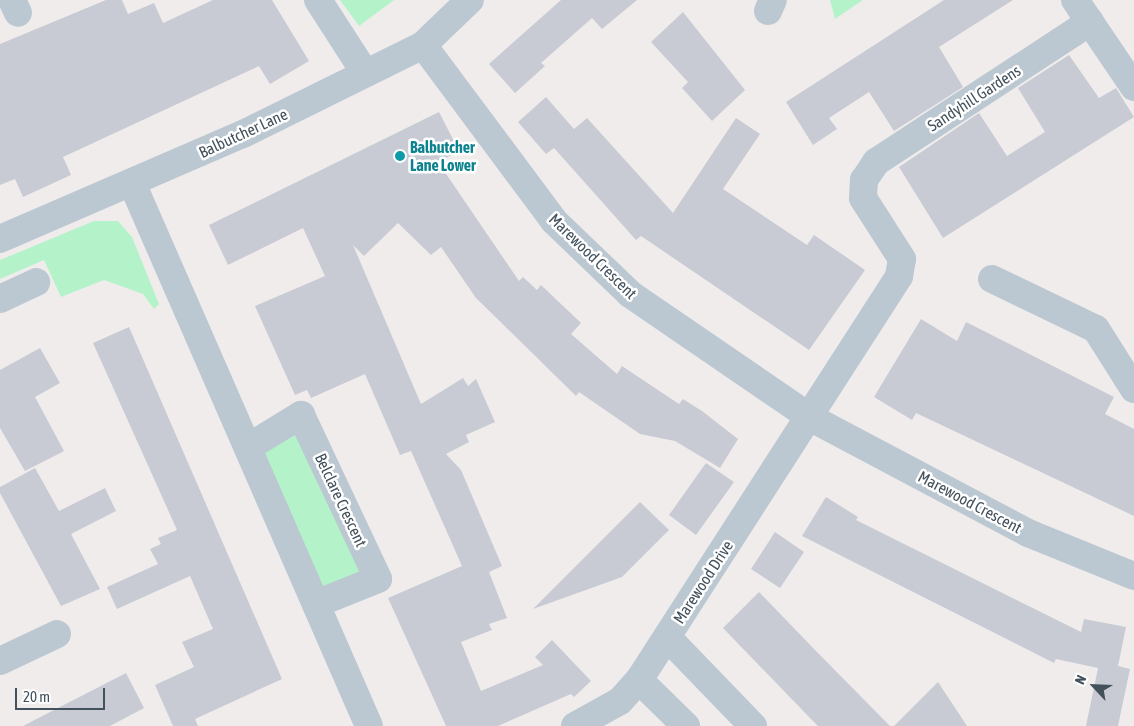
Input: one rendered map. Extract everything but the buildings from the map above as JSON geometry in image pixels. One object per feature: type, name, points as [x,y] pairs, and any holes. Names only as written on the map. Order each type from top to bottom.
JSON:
[{"type":"street","points":[[318,0],[365,73]]},
{"type":"street","name":"Balbutcher Lane","points":[[0,239],[132,183],[423,45],[470,0]]},
{"type":"street","name":"Sandyhill Gardens","points":[[810,418],[900,276],[902,259],[863,198],[864,180],[876,162],[1082,11],[1134,87]]},
{"type":"street","name":"Marewood Crescent","points":[[423,45],[554,221],[630,294],[810,418],[1028,533],[1134,576]]},
{"type":"street","points":[[132,183],[250,446],[369,726]]},
{"type":"street","points":[[992,279],[1096,329],[1134,389]]},
{"type":"street","points":[[0,299],[36,282]]},
{"type":"street","name":"Belclare Crescent","points":[[250,446],[301,414],[378,579],[316,604]]},
{"type":"street","name":"Marewood Drive","points":[[575,726],[620,701],[639,680],[810,418]]},
{"type":"street","points":[[3,652],[57,634]]},
{"type":"street","points":[[667,637],[753,726]]},
{"type":"street","points":[[639,680],[686,726]]},
{"type":"green space","points":[[340,0],[394,0],[359,26]]},
{"type":"green space","points":[[830,0],[863,0],[835,19]]},
{"type":"green space","points":[[94,221],[118,221],[132,237],[159,304],[154,309],[143,294],[104,280],[61,297],[44,260],[0,279],[0,260]]},
{"type":"green space","points":[[301,415],[378,579],[316,604],[244,439]]},
{"type":"place","name":"Balbutcher Lane Lower","points":[[400,156]]}]
